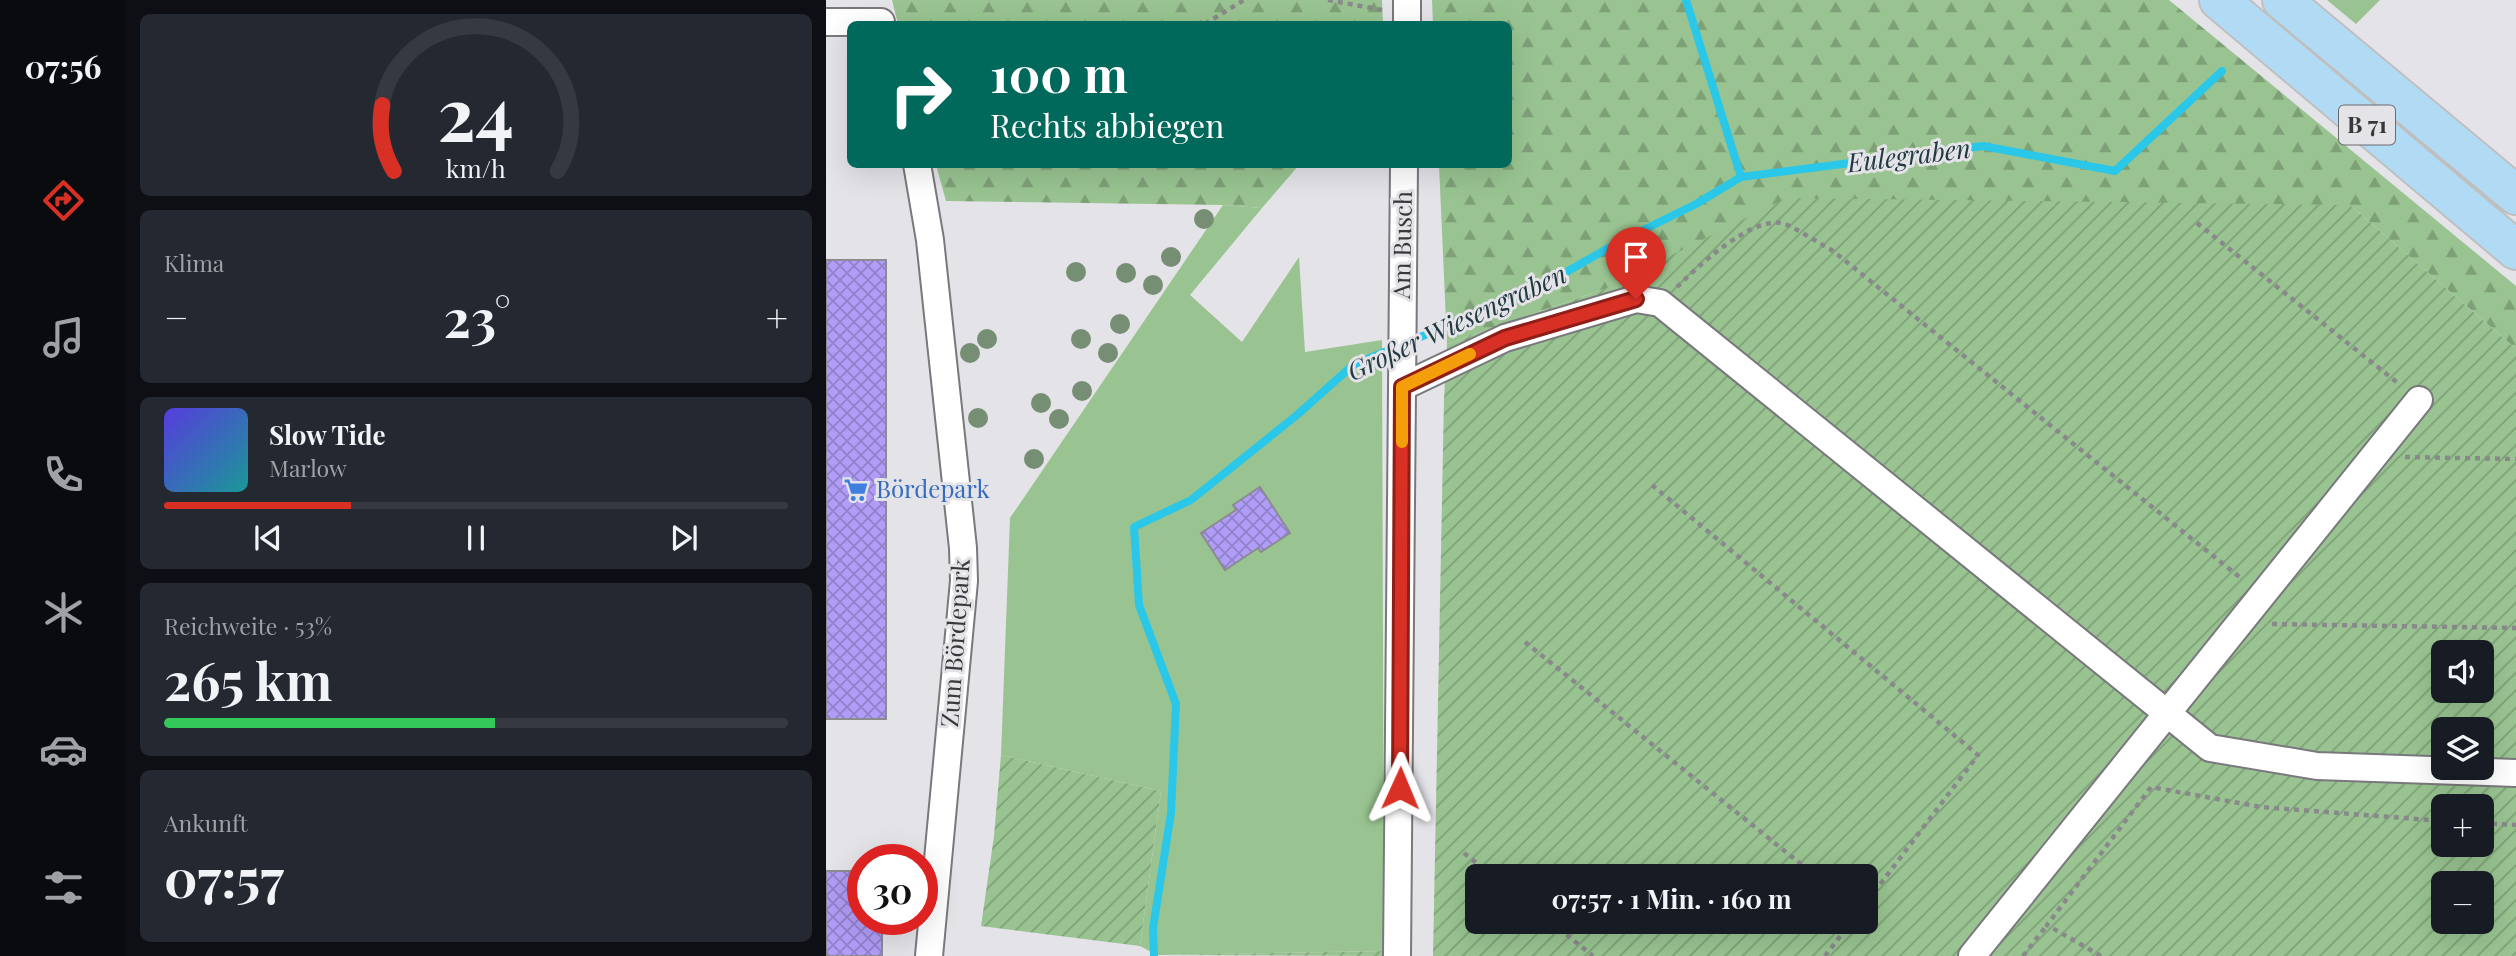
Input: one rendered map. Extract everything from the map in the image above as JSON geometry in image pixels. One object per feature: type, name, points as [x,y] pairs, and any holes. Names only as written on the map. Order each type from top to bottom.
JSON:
[{"type":"highway","name":"B 71","points":[[2218,0],[2516,250]]},
{"type":"highway","name":"B 71","points":[[2282,0],[2516,195]]},
{"type":"street","points":[[826,22],[879,16]]},
{"type":"street","name":"Zum Bördepark","points":[[918,168],[930,240],[964,581],[929,956]]},
{"type":"street","name":"Am Busch","points":[[1397,956],[1404,168]]},
{"type":"street","points":[[1402,379],[1505,338],[1636,299],[1660,303],[2210,748],[2316,766],[2516,773]]},
{"type":"street","points":[[1972,956],[2419,400]]},
{"type":"path","points":[[1210,21],[1244,0]]},
{"type":"path","points":[[1328,0],[1407,13]]},
{"type":"path","points":[[1660,303],[1699,265],[1751,228],[1783,223],[1833,251],[2262,595]]},
{"type":"path","points":[[2197,223],[2419,400]]},
{"type":"path","points":[[2374,456],[2516,459]]},
{"type":"path","points":[[1653,485],[1978,755],[1878,887]]},
{"type":"path","points":[[2239,623],[2516,628]]},
{"type":"path","points":[[1525,642],[1801,864]]},
{"type":"path","points":[[2023,956],[2151,788],[2261,807],[2431,820]]},
{"type":"path","points":[[2494,824],[2516,825]]},
{"type":"path","points":[[1464,853],[1478,864]]},
{"type":"path","points":[[2047,925],[2101,956]]},
{"type":"path","points":[[1566,934],[1593,956]]},
{"type":"path","points":[[1825,956],[1842,934]]},
{"type":"green space","points":[[892,0],[1382,0],[1383,21],[897,21]]},
{"type":"green space","points":[[1432,0],[2169,0],[2516,286],[2516,349],[2350,205],[1604,289],[1447,344],[1439,168],[1512,168],[1512,21],[1433,21]]},
{"type":"green space","points":[[2327,0],[2380,0],[2356,24]]},
{"type":"green space","points":[[937,168],[1296,168],[1262,208],[1223,205],[946,201]]},
{"type":"green space","points":[[1786,198],[2350,205],[2516,349],[2516,956],[1433,956],[1447,344],[1604,289]]},
{"type":"green space","points":[[1223,205],[1262,208],[1190,295],[1242,342],[1299,257],[1305,352],[1382,340],[1384,951],[1157,955],[1140,946],[1161,791],[1001,755],[1010,518]]},
{"type":"green space","points":[[1001,755],[1161,791],[1140,946],[981,926],[994,836]]},
{"type":"green space","points":[[1384,951],[1384,956],[1157,955]]},
{"type":"building","name":"Bördepark","points":[[826,260],[886,260],[886,719],[826,719]]},
{"type":"building","points":[[1260,487],[1290,533],[1261,552],[1258,548],[1225,570],[1201,533],[1236,510],[1233,505]]},
{"type":"building","points":[[826,871],[847,871],[847,935],[882,935],[882,956],[826,956]]},
{"type":"waterway","name":"Eulegraben","points":[[1686,0],[1741,177],[1983,146],[2115,171],[2222,71]]},
{"type":"waterway","name":"Großer Wiesengraben","points":[[1154,956],[1153,928],[1171,813],[1176,704],[1139,605],[1134,527],[1191,500],[1297,415],[1353,365],[1540,287],[1741,177]]},
{"type":"slow traffic","points":[[1402,442],[1402,387],[1470,354]]},
{"type":"place","name":"Bördepark","points":[[856,490]]},
{"type":"route","points":[[1400,788],[1402,387],[1505,338],[1636,299]]}]
